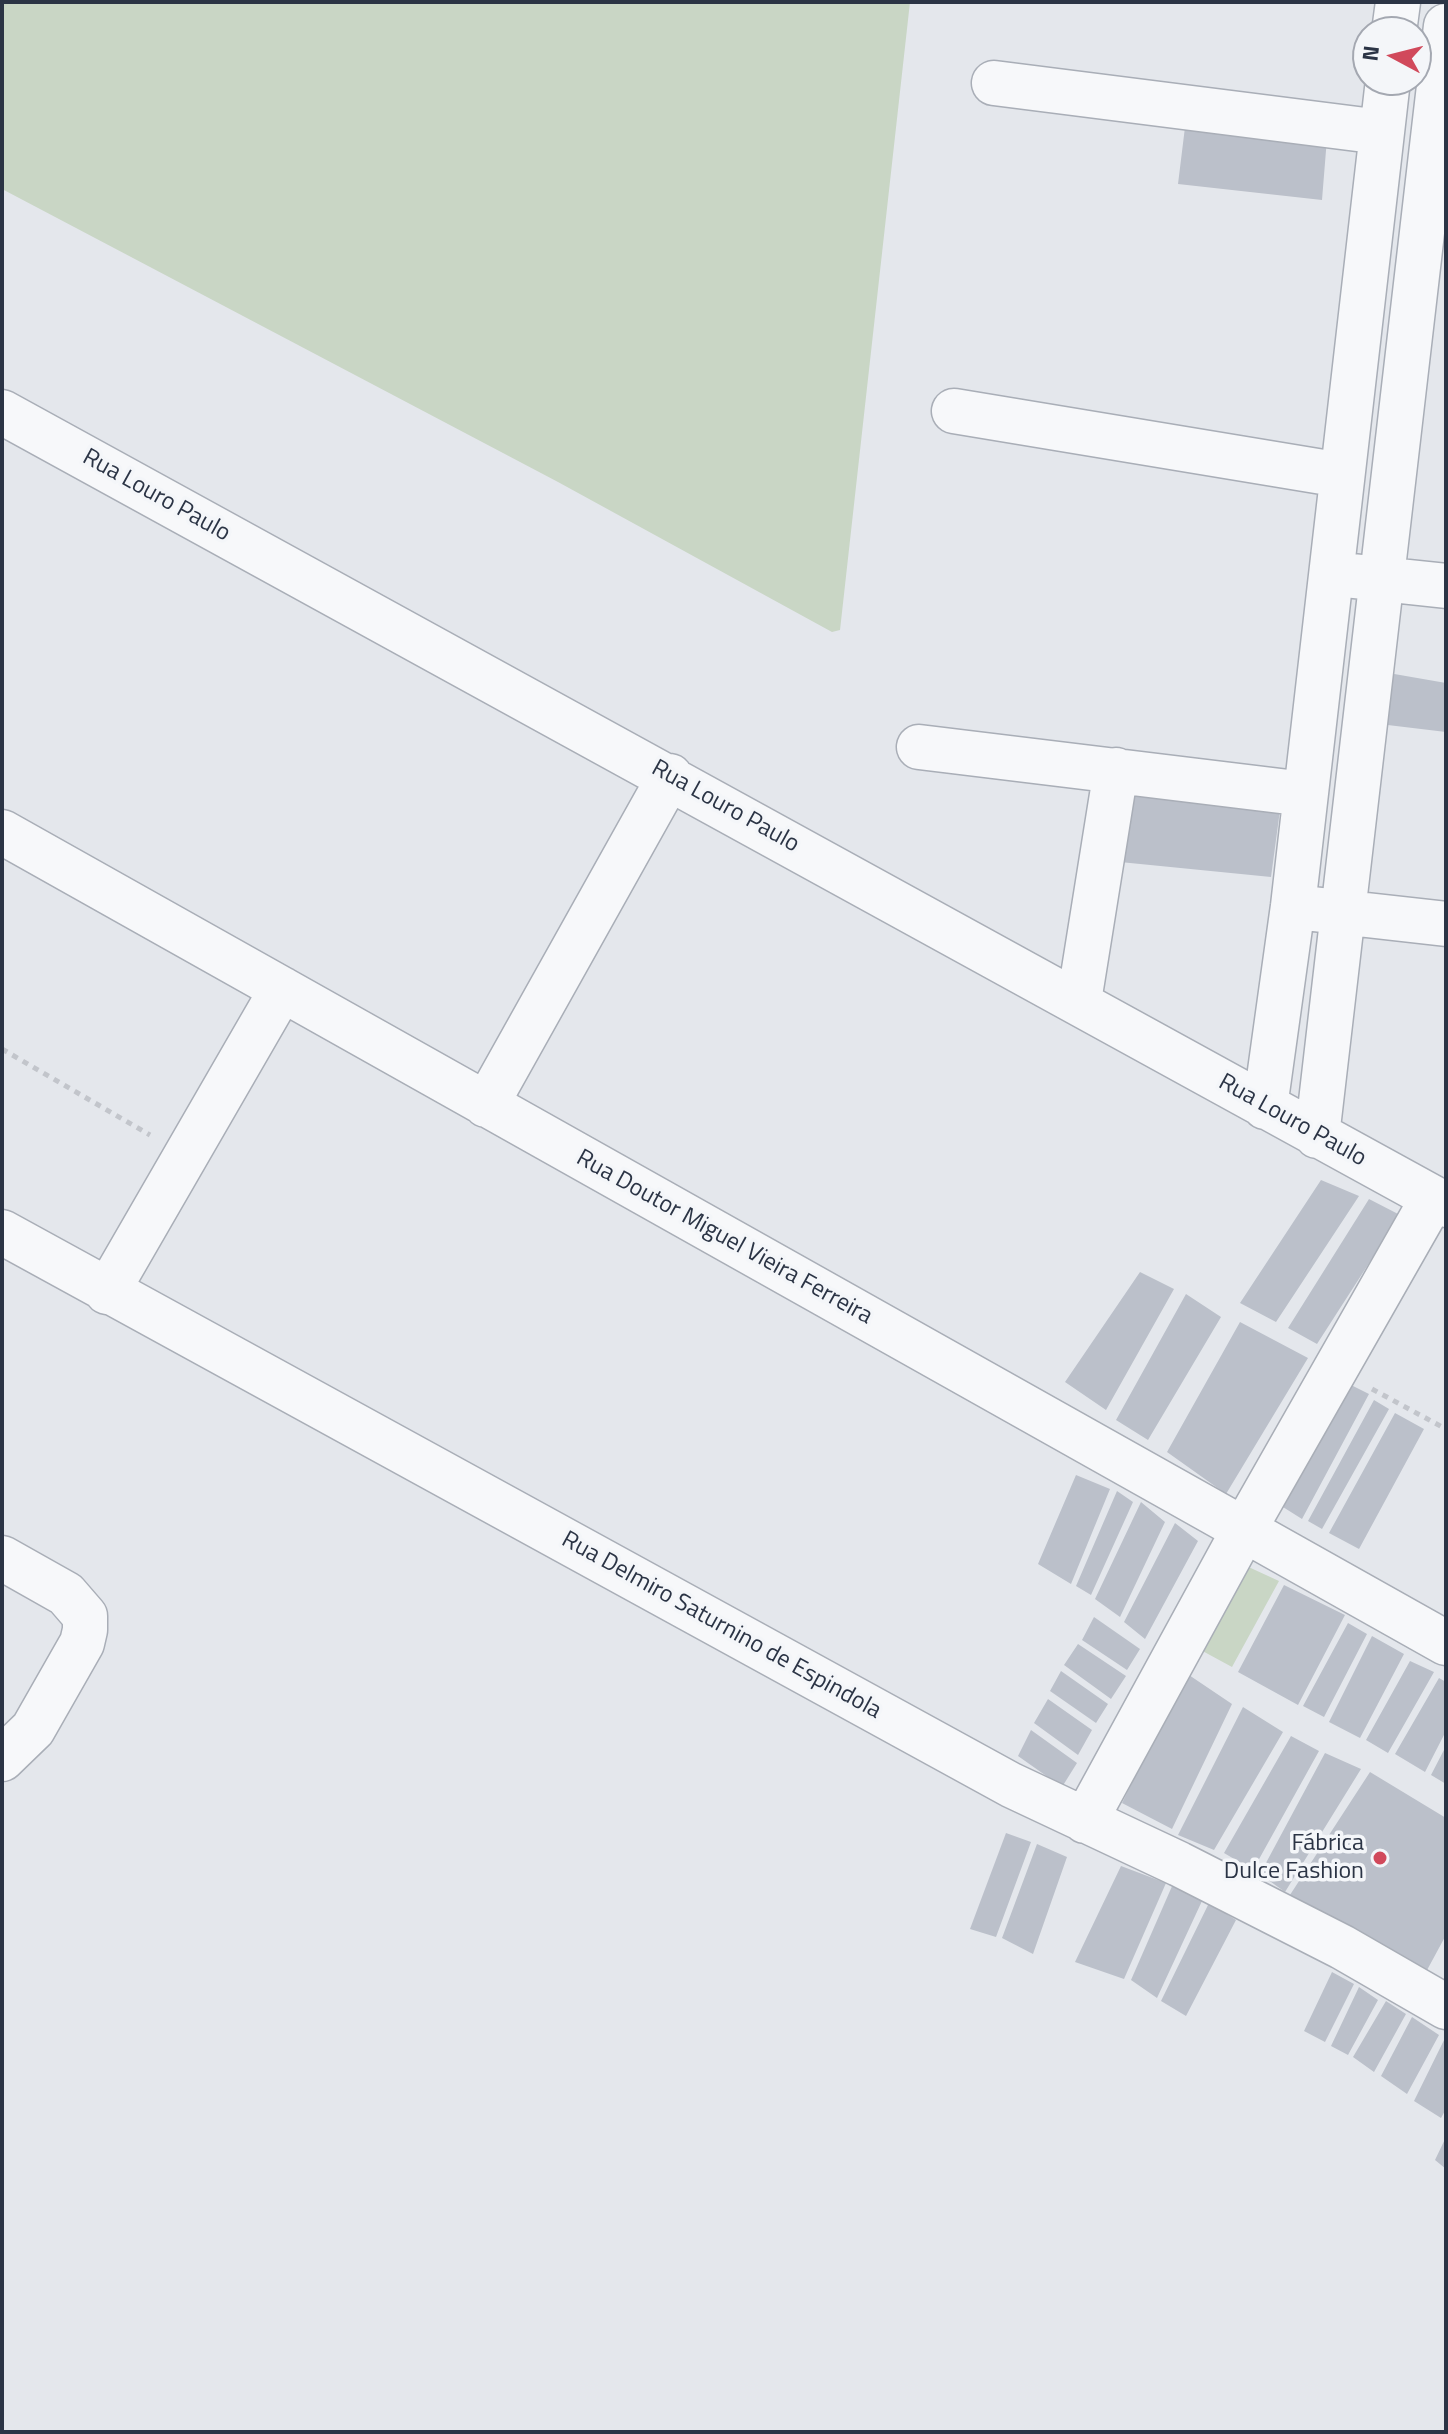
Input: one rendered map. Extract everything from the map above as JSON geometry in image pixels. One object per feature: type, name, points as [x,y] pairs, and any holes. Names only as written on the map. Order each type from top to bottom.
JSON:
[{"type":"street","points":[[1317,1136],[1381,579],[1433,242],[1446,26]]},
{"type":"street","points":[[994,83],[1381,132]]},
{"type":"street","points":[[1265,1107],[1293,906],[1386,96]]},
{"type":"street","points":[[1369,236],[1433,242]]},
{"type":"street","points":[[954,411],[1341,475]]},
{"type":"street","name":"Rua Louro Paulo","points":[[2,412],[670,776],[1440,1202]]},
{"type":"street","points":[[1331,574],[1446,586]]},
{"type":"street","points":[[919,747],[1305,794]]},
{"type":"street","points":[[1079,1001],[1116,770]]},
{"type":"street","points":[[486,1105],[670,776]]},
{"type":"street","name":"Rua Doutor Miguel Vieira Ferreira","points":[[2,832],[1446,1643]]},
{"type":"street","points":[[1293,906],[1446,924]]},
{"type":"street","points":[[107,1292],[282,989]]},
{"type":"street","points":[[1085,1821],[1336,1369],[1440,1202]]},
{"type":"street","name":"Rua Delmiro Saturnino de Espindola","points":[[2,1232],[1011,1785],[1179,1864],[1342,1947],[1446,2007]]},
{"type":"street","points":[[2,1558],[66,1594],[85,1616],[82,1643],[55,1693],[33,1729],[2,1759]]},
{"type":"path","points":[[2,1049],[186,1155]]},
{"type":"path","points":[[1336,1369],[1446,1429]]},
{"type":"green space","points":[[2,2],[910,2],[840,630],[832,632],[558,482],[2,189]]},
{"type":"green space","points":[[1242,1564],[1279,1581],[1232,1667],[1197,1648]]},
{"type":"building","points":[[1186,119],[1327,138],[1322,200],[1178,184]]},
{"type":"building","points":[[1377,671],[1446,683],[1446,732],[1371,723]]},
{"type":"building","points":[[1129,785],[1280,810],[1271,877],[1120,862]]},
{"type":"building","points":[[1321,1180],[1359,1196],[1276,1322],[1240,1303]]},
{"type":"building","points":[[1369,1199],[1400,1215],[1317,1344],[1288,1328]]},
{"type":"building","points":[[1140,1272],[1174,1289],[1106,1410],[1065,1382]]},
{"type":"building","points":[[1186,1294],[1221,1317],[1148,1440],[1116,1420]]},
{"type":"building","points":[[1240,1322],[1308,1358],[1226,1494],[1167,1452]]},
{"type":"building","points":[[1343,1381],[1369,1394],[1302,1519],[1275,1502]]},
{"type":"building","points":[[1374,1400],[1389,1409],[1322,1529],[1308,1521]]},
{"type":"building","points":[[1395,1413],[1424,1429],[1359,1549],[1329,1533]]},
{"type":"building","points":[[1076,1475],[1110,1489],[1071,1584],[1038,1564]]},
{"type":"building","points":[[1117,1491],[1133,1502],[1091,1595],[1076,1586]]},
{"type":"building","points":[[1141,1502],[1165,1522],[1120,1617],[1095,1599]]},
{"type":"building","points":[[1175,1523],[1198,1541],[1145,1639],[1124,1622]]},
{"type":"building","points":[[1284,1585],[1345,1615],[1298,1705],[1238,1672]]},
{"type":"building","points":[[1094,1617],[1140,1649],[1127,1670],[1082,1640]]},
{"type":"building","points":[[1348,1623],[1367,1634],[1324,1717],[1303,1706]]},
{"type":"building","points":[[1372,1636],[1404,1654],[1360,1738],[1329,1722]]},
{"type":"building","points":[[1078,1644],[1126,1676],[1111,1699],[1064,1665]]},
{"type":"building","points":[[1410,1661],[1434,1672],[1388,1753],[1366,1740]]},
{"type":"building","points":[[1061,1671],[1108,1704],[1096,1723],[1050,1691]]},
{"type":"building","points":[[1186,1673],[1232,1704],[1172,1829],[1122,1803]]},
{"type":"building","points":[[1439,1678],[1446,1682],[1446,1731],[1425,1772],[1395,1754]]},
{"type":"building","points":[[1048,1699],[1092,1730],[1078,1755],[1034,1723]]},
{"type":"building","points":[[1243,1707],[1283,1732],[1214,1850],[1178,1835]]},
{"type":"building","points":[[1031,1730],[1077,1763],[1062,1787],[1018,1756]]},
{"type":"building","points":[[1291,1736],[1319,1751],[1253,1870],[1224,1853]]},
{"type":"building","points":[[1446,1746],[1446,1784],[1431,1775]]},
{"type":"building","points":[[1325,1753],[1361,1769],[1285,1892],[1260,1874]]},
{"type":"building","name":"Fábrica Dulce Fashion","points":[[1370,1772],[1446,1818],[1446,1935],[1426,1972],[1288,1898]]},
{"type":"building","points":[[1006,1833],[1031,1842],[996,1937],[970,1929]]},
{"type":"building","points":[[1037,1844],[1067,1857],[1033,1954],[1002,1938]]},
{"type":"building","points":[[1121,1866],[1166,1883],[1124,1979],[1075,1962]]},
{"type":"building","points":[[1173,1884],[1202,1901],[1157,1998],[1131,1980]]},
{"type":"building","points":[[1209,1903],[1236,1920],[1186,2016],[1161,2001]]},
{"type":"building","points":[[1332,1972],[1354,1984],[1325,2042],[1304,2031]]},
{"type":"building","points":[[1359,1987],[1378,2000],[1348,2055],[1331,2046]]},
{"type":"building","points":[[1386,2001],[1406,2014],[1374,2072],[1353,2057]]},
{"type":"building","points":[[1412,2017],[1439,2035],[1407,2094],[1381,2076]]},
{"type":"building","points":[[1446,2036],[1446,2109],[1441,2118],[1414,2101]]},
{"type":"building","points":[[1446,2137],[1446,2169],[1435,2160]]},
{"type":"place","name":"Fábrica Dulce Fashion","points":[[1380,1858]]}]
